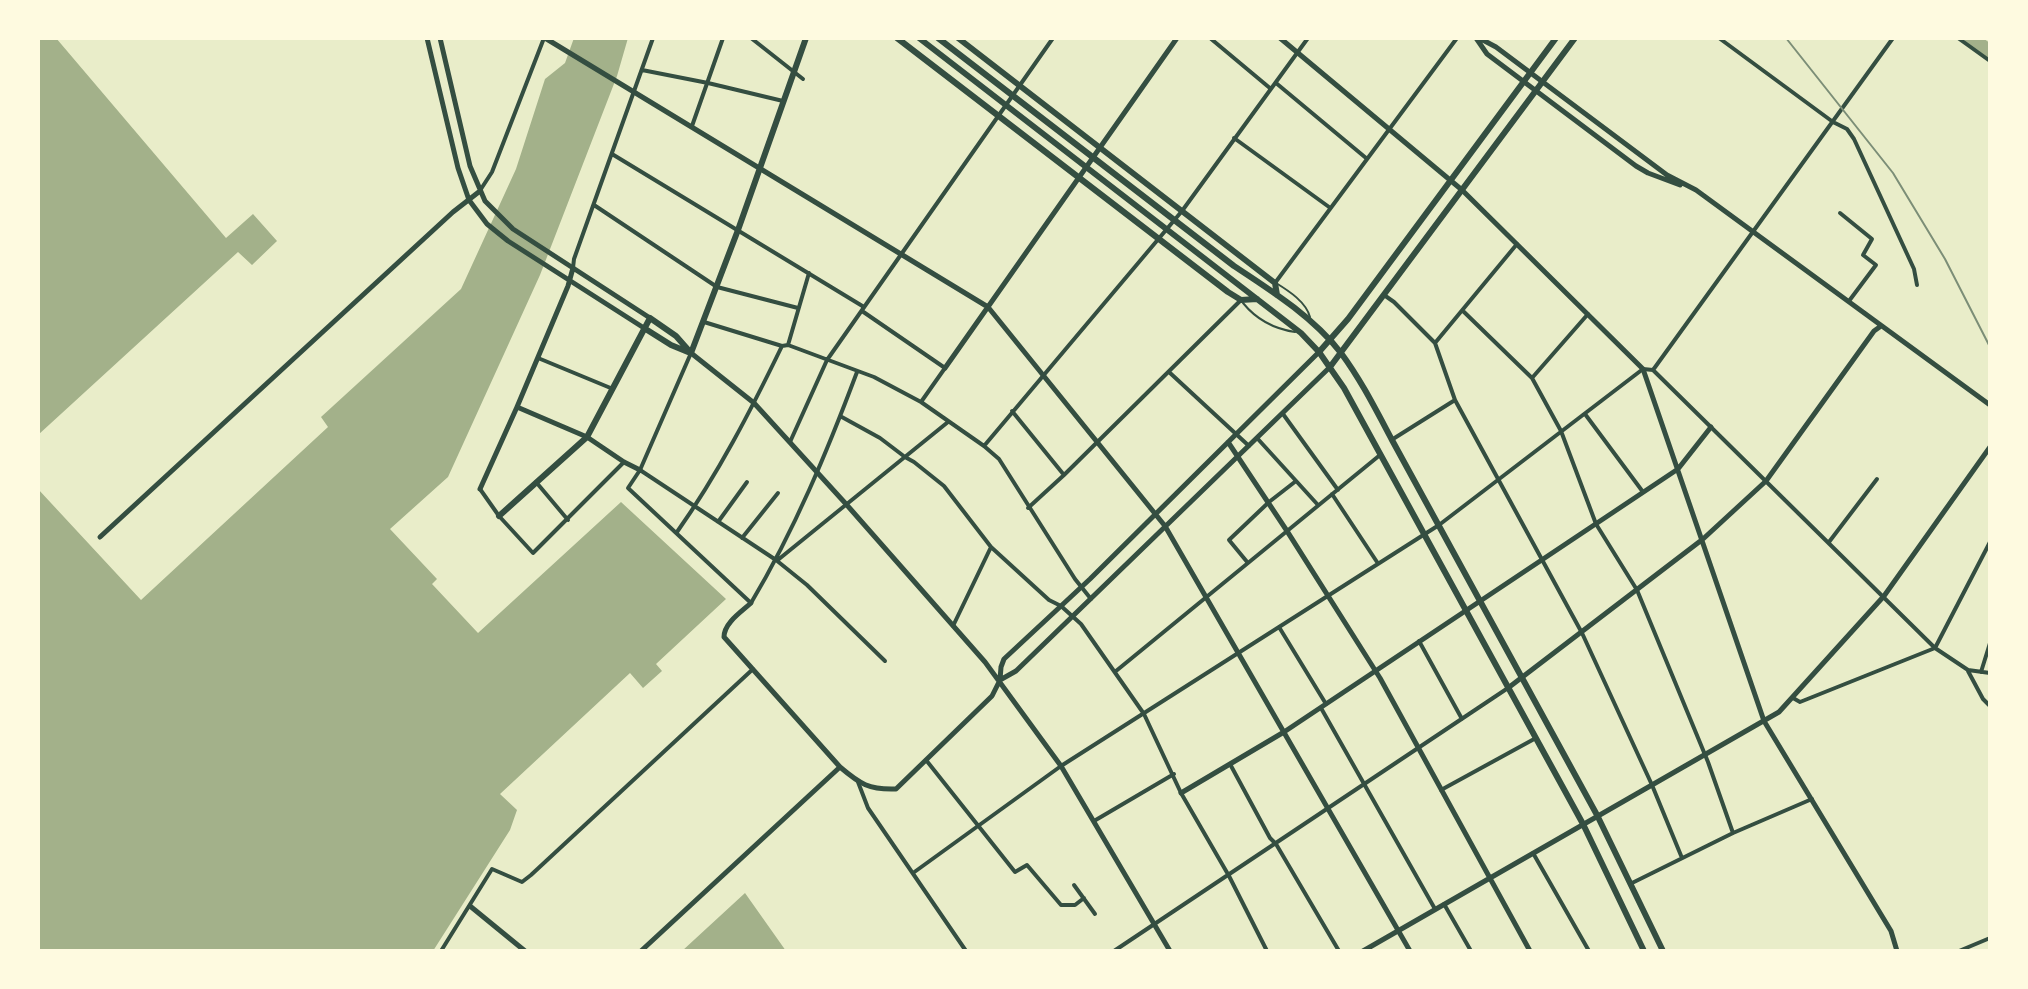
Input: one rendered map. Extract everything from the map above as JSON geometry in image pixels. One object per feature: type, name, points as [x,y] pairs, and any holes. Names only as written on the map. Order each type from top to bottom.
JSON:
[{"type":"main road","points":[[691,353],[806,38]]},
{"type":"main road","points":[[897,38],[1241,300],[1257,299]]},
{"type":"main road","points":[[919,38],[1301,333],[1319,352],[1344,388],[1583,824],[1644,951]]},
{"type":"main road","points":[[938,38],[1234,266],[1277,295],[1310,321],[1341,353],[1392,440],[1597,815],[1663,951]]},
{"type":"main road","points":[[958,38],[1275,283],[1277,295]]},
{"type":"main road","points":[[1319,352],[1556,38]]},
{"type":"main road","points":[[1330,367],[1575,38]]},
{"type":"main road","points":[[1261,284],[1275,283]]},
{"type":"main road","points":[[1241,287],[1241,300]]},
{"type":"main road","points":[[499,516],[587,437],[650,318],[676,336],[691,353]]},
{"type":"main road","points":[[644,328],[691,353]]},
{"type":"street","points":[[427,38],[458,168],[469,200],[487,224],[508,241],[644,328]]},
{"type":"street","points":[[440,38],[470,166],[480,191],[494,211],[513,229],[650,318]]},
{"type":"street","points":[[100,537],[453,212],[480,191],[492,172],[545,38],[988,307],[1165,526],[1410,951]]},
{"type":"street","points":[[624,462],[533,553],[499,516],[480,489],[570,280],[574,259],[653,38]]},
{"type":"street","points":[[692,126],[723,38]]},
{"type":"street","points":[[751,38],[803,79]]},
{"type":"street","points":[[790,442],[827,360],[1053,38]]},
{"type":"street","points":[[921,402],[1177,38]]},
{"type":"street","points":[[1210,38],[1271,89]]},
{"type":"street","points":[[1280,38],[1462,190],[1643,369],[1764,721],[1891,931],[1897,951]]},
{"type":"street","points":[[984,446],[1167,230],[1308,38]]},
{"type":"street","points":[[1275,283],[1457,38]]},
{"type":"street","points":[[1477,38],[1496,47],[1667,175],[1696,190],[1990,405]]},
{"type":"street","points":[[1477,38],[1487,54],[1648,173],[1696,190]]},
{"type":"street","points":[[1719,38],[1833,122],[1847,129],[1914,269],[1917,285]]},
{"type":"street","points":[[1653,370],[1893,38]]},
{"type":"street","points":[[1958,38],[1990,61]]},
{"type":"street","points":[[642,70],[783,101]]},
{"type":"street","points":[[1276,83],[1367,159]]},
{"type":"street","points":[[1234,138],[1330,208]]},
{"type":"street","points":[[612,154],[809,273],[945,368]]},
{"type":"street","points":[[594,205],[717,287],[798,308]]},
{"type":"street","points":[[1840,213],[1872,239],[1863,255],[1876,265],[1849,301]]},
{"type":"street","points":[[1435,343],[1517,244]]},
{"type":"street","points":[[677,532],[694,508],[785,346],[809,273]]},
{"type":"street","points":[[1384,295],[1435,343],[1455,400],[1582,633],[1682,858]]},
{"type":"street","points":[[1028,508],[1241,300]]},
{"type":"street","points":[[1463,311],[1532,378],[1561,431],[1596,524],[1637,590],[1705,754],[1733,833]]},
{"type":"street","points":[[1532,378],[1588,314]]},
{"type":"street","points":[[704,322],[874,377],[921,402],[984,446],[999,459],[1080,588],[1091,599]]},
{"type":"street","points":[[1114,951],[1508,688],[1703,539],[1766,481],[1874,331],[1881,326]]},
{"type":"street","points":[[857,372],[818,473],[776,560],[751,603],[723,632],[724,637],[840,767],[858,782],[879,790],[896,789],[992,696],[1000,680],[1004,659],[1319,352]]},
{"type":"street","points":[[751,603],[628,488],[640,470],[691,353],[754,403],[1000,680],[1061,766],[1170,951]]},
{"type":"street","points":[[538,358],[613,389]]},
{"type":"street","points":[[1000,680],[1016,671],[1073,617],[1330,367]]},
{"type":"street","points":[[913,873],[1061,766],[1439,525],[1643,369],[1653,370],[1935,648],[1968,670],[1990,673]]},
{"type":"street","points":[[1169,372],[1249,446]]},
{"type":"street","points":[[1392,440],[1455,400]]},
{"type":"street","points":[[517,407],[587,437],[776,560],[807,585],[885,661]]},
{"type":"street","points":[[1012,411],[1064,475]]},
{"type":"street","points":[[1282,413],[1338,490]]},
{"type":"street","points":[[1584,414],[1643,492]]},
{"type":"street","points":[[840,416],[880,438],[944,486],[991,547],[1049,600],[1081,624],[1144,714],[1181,793],[1229,876],[1267,951]]},
{"type":"street","points":[[776,560],[948,422]]},
{"type":"street","points":[[1181,793],[1284,732],[1678,469],[1711,427]]},
{"type":"street","points":[[1257,438],[1318,505]]},
{"type":"street","points":[[1228,442],[1375,671],[1530,951]]},
{"type":"street","points":[[1363,951],[1779,712],[1884,596],[1990,447]]},
{"type":"street","points":[[1116,671],[1380,455]]},
{"type":"street","points":[[1829,542],[1877,479]]},
{"type":"street","points":[[1248,563],[1229,540],[1296,481]]},
{"type":"street","points":[[536,482],[568,520]]},
{"type":"street","points":[[718,523],[747,482]]},
{"type":"street","points":[[741,538],[778,493]]},
{"type":"street","points":[[1332,494],[1378,563]]},
{"type":"street","points":[[1793,698],[1800,702],[1935,648],[1990,542]]},
{"type":"street","points":[[953,626],[991,547]]},
{"type":"street","points":[[1279,627],[1435,909]]},
{"type":"street","points":[[1419,641],[1462,719]]},
{"type":"street","points":[[1981,672],[1990,643]]},
{"type":"street","points":[[441,951],[492,869],[522,882],[753,669]]},
{"type":"street","points":[[1968,670],[1990,706]]},
{"type":"street","points":[[1441,790],[1536,738]]},
{"type":"street","points":[[926,760],[1015,872],[1027,865],[1061,905],[1075,905],[1084,898]]},
{"type":"street","points":[[1230,764],[1270,838],[1339,951]]},
{"type":"street","points":[[641,951],[840,767]]},
{"type":"street","points":[[1094,821],[1174,774]]},
{"type":"street","points":[[858,782],[868,808],[966,951]]},
{"type":"street","points":[[1630,884],[1733,833],[1812,799]]},
{"type":"street","points":[[1533,853],[1589,951]]},
{"type":"street","points":[[1074,885],[1095,914]]},
{"type":"street","points":[[1444,904],[1471,951]]},
{"type":"street","points":[[470,906],[525,951]]},
{"type":"street","points":[[1959,951],[1990,938]]},
{"type":"lane","points":[[1275,283],[1298,299],[1309,312],[1310,321]]},
{"type":"lane","points":[[1241,300],[1263,321],[1301,333]]},
{"type":"shaded area","points":[[38,38],[56,38],[226,238],[253,214],[277,241],[252,265],[238,252],[38,435]]},
{"type":"shaded area","points":[[574,38],[628,38],[617,76],[540,275],[448,477],[390,529],[437,579],[432,584],[478,633],[621,502],[726,599],[656,664],[662,671],[643,688],[630,673],[500,794],[517,810],[510,830],[433,951],[38,951],[38,489],[141,600],[328,427],[321,417],[461,289],[516,169],[545,79],[565,63]]},
{"type":"shaded area","points":[[745,893],[786,951],[682,951]]},
{"type":"waterway","points":[[1971,38],[1990,52]]},
{"type":"railway","points":[[1786,38],[1893,173],[1945,259],[1990,347]]}]
